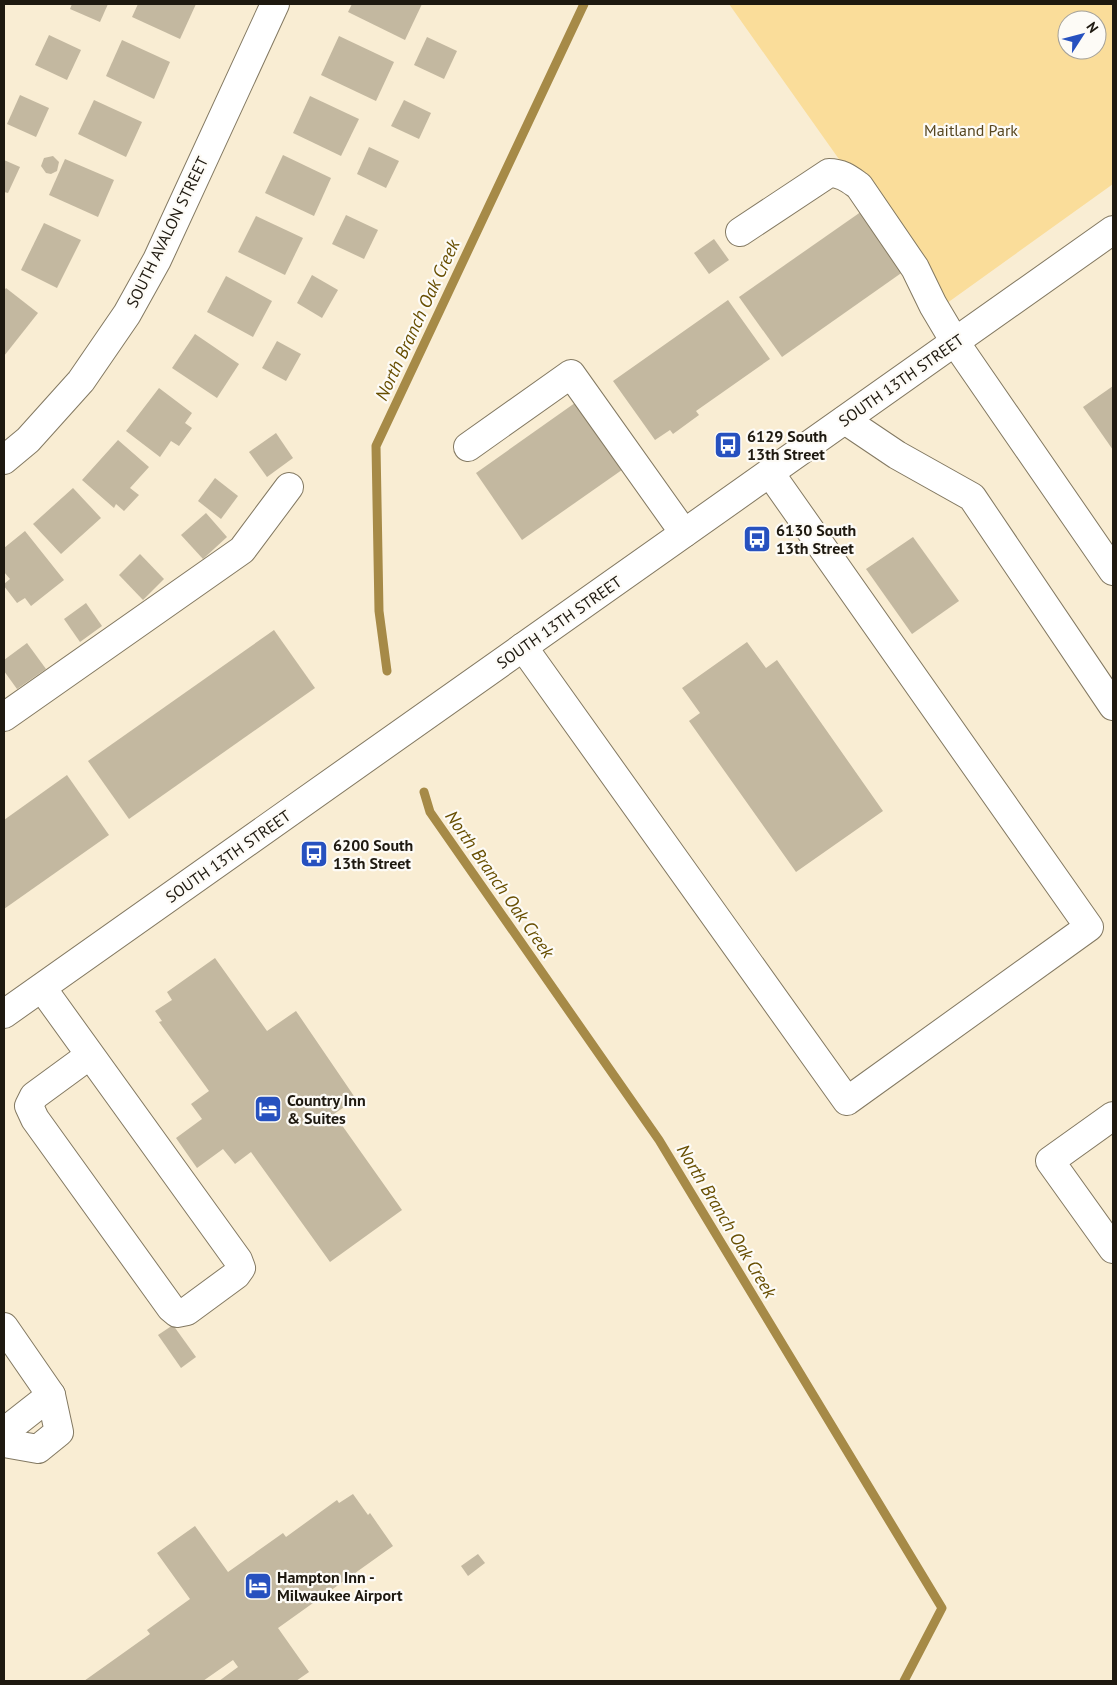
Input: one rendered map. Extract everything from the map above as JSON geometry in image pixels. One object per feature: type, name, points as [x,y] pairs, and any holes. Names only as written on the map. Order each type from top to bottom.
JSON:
[{"type":"street","name":"SOUTH AVALON STREET","points":[[4,460],[28,440],[81,380],[127,314],[157,260],[275,4]]},
{"type":"street","points":[[740,232],[830,173],[838,173],[859,186],[915,268],[933,305],[955,342],[1113,571]]},
{"type":"street","name":"SOUTH 13TH STREET","points":[[4,1014],[1113,230]]},
{"type":"street","points":[[468,447],[571,374],[684,533]]},
{"type":"street","points":[[845,420],[897,455],[972,497],[1113,706]]},
{"type":"street","points":[[523,647],[847,1102],[1089,927],[770,473]]},
{"type":"street","points":[[4,717],[242,550],[289,487]]},
{"type":"street","points":[[42,988],[238,1260],[240,1268],[236,1276],[187,1311],[177,1312],[171,1308],[34,1119],[29,1106],[34,1096],[90,1055]]},
{"type":"street","points":[[1113,1116],[1050,1161],[1113,1250]]},
{"type":"street","points":[[4,1327],[51,1395],[59,1432],[38,1449],[4,1443]]},
{"type":"street","points":[[4,1432],[51,1395]]},
{"type":"green space","name":"Maitland Park","points":[[729,4],[1113,4],[1113,184],[943,306]]},
{"type":"building","points":[[72,4],[108,4],[100,22],[70,9]]},
{"type":"building","points":[[138,4],[196,4],[180,39],[132,17]]},
{"type":"building","points":[[352,4],[422,4],[405,40],[348,12]]},
{"type":"building","points":[[49,35],[81,50],[67,80],[35,65]]},
{"type":"building","points":[[339,36],[394,62],[376,101],[321,75]]},
{"type":"building","points":[[427,37],[457,51],[444,79],[414,65]]},
{"type":"building","points":[[122,40],[170,62],[154,99],[106,76]]},
{"type":"building","points":[[20,95],[49,108],[36,137],[7,124]]},
{"type":"building","points":[[310,96],[359,119],[341,156],[293,133]]},
{"type":"building","points":[[94,100],[142,122],[126,157],[78,134]]},
{"type":"building","points":[[404,100],[431,113],[419,139],[391,126]]},
{"type":"building","points":[[369,147],[399,161],[386,188],[357,174]]},
{"type":"building","points":[[283,155],[331,178],[314,216],[265,193]]},
{"type":"building","points":[[53,156],[59,162],[57,171],[51,174],[46,173],[41,166],[44,158]]},
{"type":"building","points":[[65,159],[114,180],[98,217],[49,195]]},
{"type":"building","points":[[4,160],[20,167],[8,193],[4,192]]},
{"type":"building","points":[[865,209],[907,269],[782,357],[739,297]]},
{"type":"building","points":[[346,215],[378,230],[364,259],[332,244]]},
{"type":"building","points":[[256,216],[303,238],[285,275],[238,252]]},
{"type":"building","points":[[44,223],[81,240],[57,288],[21,270]]},
{"type":"building","points":[[714,239],[729,260],[709,274],[694,253]]},
{"type":"building","points":[[312,275],[338,290],[322,318],[297,303]]},
{"type":"building","points":[[226,276],[272,301],[253,337],[207,312]]},
{"type":"building","points":[[6,288],[38,313],[4,356],[4,291]]},
{"type":"building","points":[[728,300],[770,359],[696,411],[699,415],[673,434],[670,430],[655,440],[613,381]]},
{"type":"building","points":[[195,334],[239,364],[217,398],[172,368]]},
{"type":"building","points":[[277,341],[301,354],[286,381],[262,368]]},
{"type":"building","points":[[1113,386],[1113,450],[1083,407]]},
{"type":"building","points":[[159,388],[192,413],[185,423],[192,428],[179,446],[171,441],[160,457],[126,431]]},
{"type":"building","points":[[582,398],[629,465],[522,540],[476,473]]},
{"type":"building","points":[[276,433],[293,458],[267,477],[249,452]]},
{"type":"building","points":[[118,440],[149,467],[130,488],[139,495],[124,511],[116,504],[114,508],[82,480]]},
{"type":"building","points":[[215,478],[238,496],[221,519],[198,501]]},
{"type":"building","points":[[73,488],[101,518],[61,554],[33,524]]},
{"type":"building","points":[[206,513],[227,537],[203,559],[181,535]]},
{"type":"building","points":[[25,531],[64,580],[31,606],[25,598],[17,603],[4,586],[10,579],[4,572],[4,548]]},
{"type":"building","points":[[913,537],[959,601],[912,634],[866,569]]},
{"type":"building","points":[[140,554],[164,579],[143,600],[119,575]]},
{"type":"building","points":[[86,603],[102,626],[80,642],[64,619]]},
{"type":"building","points":[[274,630],[315,688],[129,819],[88,761]]},
{"type":"building","points":[[747,642],[766,668],[777,660],[883,811],[796,872],[689,721],[700,713],[682,688]]},
{"type":"building","points":[[27,643],[46,669],[17,689],[4,671],[4,660]]},
{"type":"building","points":[[67,775],[109,835],[4,909],[4,820]]},
{"type":"building","name":"Country Inn & Suites","points":[[215,958],[267,1031],[296,1011],[356,1099],[334,1114],[402,1210],[330,1262],[251,1152],[235,1164],[223,1149],[197,1168],[176,1138],[202,1119],[191,1104],[209,1091],[159,1022],[162,1021],[155,1011],[172,1000],[167,992]]},
{"type":"building","points":[[173,1325],[196,1357],[181,1368],[158,1335]]},
{"type":"building","name":"Hampton Inn - Milwaukee Airport","points":[[353,1494],[368,1515],[370,1513],[393,1546],[278,1628],[309,1672],[296,1681],[219,1681],[238,1667],[233,1660],[203,1681],[84,1681],[150,1634],[147,1630],[190,1599],[157,1553],[195,1526],[228,1572],[283,1533],[286,1537],[337,1500],[339,1503]]},
{"type":"building","points":[[478,1554],[485,1563],[468,1576],[461,1566]]},
{"type":"waterway","name":"North Branch Oak Creek","points":[[387,671],[379,611],[376,446],[584,4]]},
{"type":"waterway","name":"North Branch Oak Creek","points":[[424,792],[430,812],[659,1140],[942,1608],[904,1681]]},
{"type":"place","name":"6129 South 13th Street","points":[[728,445]]},
{"type":"place","name":"6130 South 13th Street","points":[[757,539]]},
{"type":"place","name":"6200 South 13th Street","points":[[314,854]]},
{"type":"place","name":"Country Inn & Suites","points":[[268,1109]]},
{"type":"place","name":"Hampton Inn - Milwaukee Airport","points":[[258,1586]]}]
